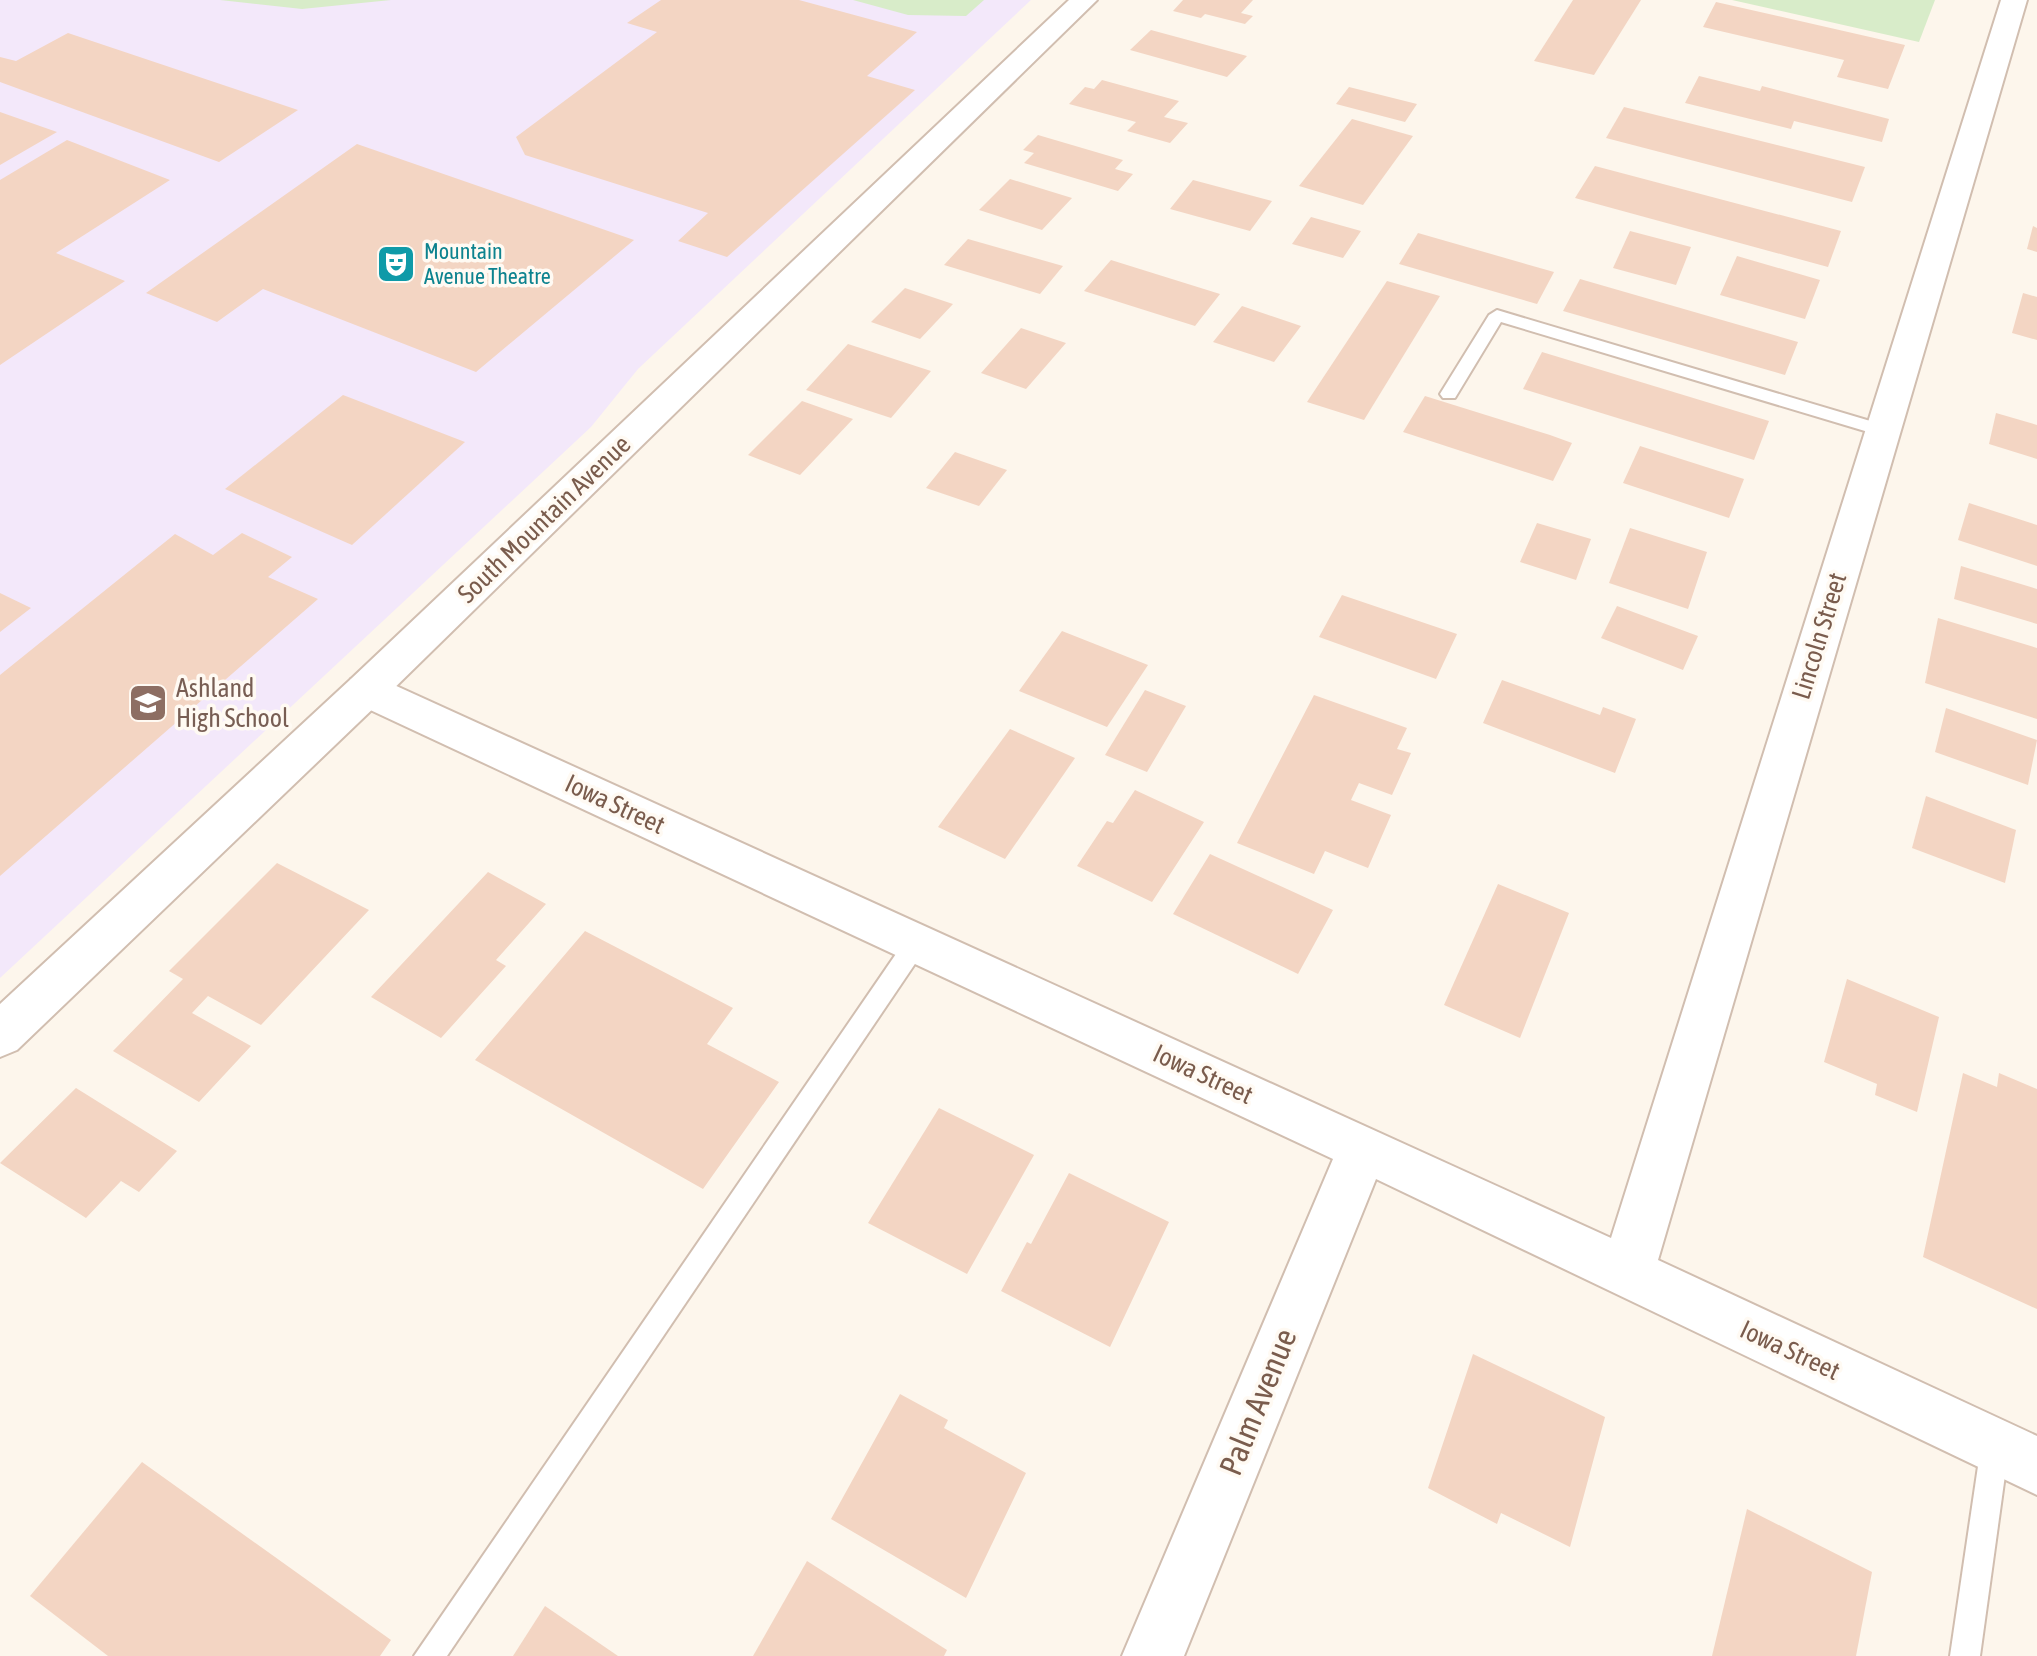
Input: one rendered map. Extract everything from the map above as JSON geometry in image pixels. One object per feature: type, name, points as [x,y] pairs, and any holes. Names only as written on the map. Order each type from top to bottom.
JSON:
[{"type":"street","name":"South Mountain Avenue","points":[[0,1035],[366,690],[1084,0]]},
{"type":"street","name":"Lincoln Street","points":[[1627,1273],[2014,0]]},
{"type":"street","name":"Iowa Street","points":[[366,690],[1363,1148],[2016,1456]]},
{"type":"street","name":"Palm Avenue","points":[[1153,1656],[1363,1148]]},
{"type":"lane","points":[[1449,394],[1497,315],[1881,430]]},
{"type":"lane","points":[[429,1656],[917,942]]},
{"type":"lane","points":[[1965,1656],[2016,1456]]},
{"type":"shaded area","name":"Ashland High School","points":[[0,0],[1031,0],[638,369],[591,427],[0,978]]},
{"type":"green space","points":[[220,0],[391,0],[302,9]]},
{"type":"green space","points":[[853,0],[984,0],[966,16],[908,15]]},
{"type":"green space","points":[[1732,0],[1935,0],[1919,42]]},
{"type":"building","points":[[661,0],[799,0],[917,32],[867,76],[915,90],[727,257],[678,241],[708,213],[525,155],[516,137],[657,32],[627,23]]},
{"type":"building","points":[[1183,0],[1253,0],[1241,13],[1253,16],[1245,24],[1205,14],[1201,18],[1173,11]]},
{"type":"building","points":[[1573,0],[1641,0],[1594,75],[1534,61]]},
{"type":"building","points":[[1716,2],[1905,45],[1888,89],[1837,77],[1844,60],[1703,27]]},
{"type":"building","points":[[1151,30],[1247,56],[1227,77],[1130,50]]},
{"type":"building","points":[[68,33],[298,110],[219,162],[0,82],[0,57],[16,61]]},
{"type":"building","points":[[1699,76],[1760,91],[1762,86],[1889,119],[1882,142],[1794,121],[1791,129],[1685,103]]},
{"type":"building","points":[[1102,80],[1179,101],[1164,117],[1188,123],[1170,143],[1127,131],[1136,122],[1069,104],[1085,87],[1094,89]]},
{"type":"building","points":[[1349,87],[1417,104],[1405,122],[1336,104]]},
{"type":"building","points":[[1624,107],[1865,167],[1852,202],[1606,138]]},
{"type":"building","points":[[0,112],[57,132],[0,165]]},
{"type":"building","points":[[1352,119],[1413,136],[1363,205],[1299,186]]},
{"type":"building","points":[[1038,135],[1123,160],[1115,169],[1133,174],[1118,191],[1024,163],[1034,153],[1023,150]]},
{"type":"building","points":[[67,140],[170,180],[56,253],[125,281],[0,365],[0,180]]},
{"type":"building","name":"Mountain Avenue Theatre","points":[[357,144],[634,240],[476,372],[263,289],[217,322],[146,293]]},
{"type":"building","points":[[1595,166],[1841,231],[1828,267],[1575,198]]},
{"type":"building","points":[[1010,179],[1072,198],[1042,230],[979,210]]},
{"type":"building","points":[[1193,180],[1272,201],[1250,231],[1170,209]]},
{"type":"building","points":[[1311,217],[1361,231],[1343,258],[1292,244]]},
{"type":"building","points":[[2033,226],[2037,228],[2037,252],[2027,249]]},
{"type":"building","points":[[1630,231],[1691,247],[1676,285],[1613,268]]},
{"type":"building","points":[[1418,233],[1554,272],[1537,304],[1399,264]]},
{"type":"building","points":[[968,239],[1063,266],[1040,294],[944,265]]},
{"type":"building","points":[[1737,256],[1820,280],[1805,319],[1720,295]]},
{"type":"building","points":[[1111,260],[1220,294],[1195,326],[1084,291]]},
{"type":"building","points":[[1580,279],[1798,342],[1785,375],[1563,311]]},
{"type":"building","points":[[1387,281],[1440,296],[1364,420],[1307,402]]},
{"type":"building","points":[[905,288],[953,304],[920,339],[871,322]]},
{"type":"building","points":[[2023,293],[2037,297],[2037,340],[2012,333]]},
{"type":"building","points":[[1242,306],[1301,326],[1274,362],[1213,342]]},
{"type":"building","points":[[1021,328],[1066,343],[1026,389],[981,373]]},
{"type":"building","points":[[848,344],[931,371],[891,418],[806,390]]},
{"type":"building","points":[[1542,352],[1769,421],[1754,460],[1523,389]]},
{"type":"building","points":[[343,395],[465,442],[352,545],[225,489]]},
{"type":"building","points":[[1425,396],[1572,443],[1553,481],[1403,432]]},
{"type":"building","points":[[802,401],[853,419],[800,475],[748,455]]},
{"type":"building","points":[[1996,413],[2037,425],[2037,459],[1989,444]]},
{"type":"building","points":[[1640,446],[1744,479],[1729,518],[1623,483]]},
{"type":"building","points":[[955,452],[1007,470],[979,506],[926,488]]},
{"type":"building","points":[[1969,503],[2037,525],[2037,566],[1958,540]]},
{"type":"building","points":[[1537,523],[1591,539],[1576,580],[1520,562]]},
{"type":"building","points":[[1630,528],[1707,552],[1688,609],[1609,583]]},
{"type":"building","points":[[242,533],[292,557],[268,577],[318,599],[0,876],[0,675],[175,534],[213,555]]},
{"type":"building","points":[[1961,566],[2037,589],[2037,624],[1954,599]]},
{"type":"building","points":[[0,593],[31,608],[0,632]]},
{"type":"building","points":[[1342,595],[1457,634],[1436,679],[1319,637]]},
{"type":"building","points":[[1617,606],[1698,636],[1683,670],[1601,638]]},
{"type":"building","points":[[1938,618],[2037,648],[2037,719],[1925,683]]},
{"type":"building","points":[[1062,631],[1148,665],[1107,727],[1019,691]]},
{"type":"building","points":[[1502,680],[1600,715],[1603,707],[1636,719],[1615,773],[1483,723]]},
{"type":"building","points":[[1145,690],[1186,706],[1147,772],[1105,755]]},
{"type":"building","points":[[1314,695],[1407,728],[1397,749],[1411,753],[1392,795],[1359,783],[1351,800],[1391,815],[1368,868],[1325,851],[1314,874],[1237,843]]},
{"type":"building","points":[[1946,708],[2037,740],[2028,785],[1935,752]]},
{"type":"building","points":[[1010,729],[1075,758],[1005,859],[938,827]]},
{"type":"building","points":[[1135,790],[1204,822],[1152,902],[1077,866],[1107,821],[1113,823]]},
{"type":"building","points":[[1926,796],[2016,830],[2005,883],[1912,848]]},
{"type":"building","points":[[1210,854],[1333,910],[1298,974],[1173,914]]},
{"type":"building","points":[[277,863],[369,910],[261,1025],[208,996],[192,1013],[251,1046],[199,1102],[113,1051],[183,979],[169,971]]},
{"type":"building","points":[[488,872],[546,904],[496,960],[506,966],[441,1038],[371,997]]},
{"type":"building","points":[[1498,884],[1569,913],[1520,1038],[1444,1005]]},
{"type":"building","points":[[585,931],[733,1008],[707,1044],[779,1082],[703,1189],[475,1060]]},
{"type":"building","points":[[1847,979],[1939,1017],[1917,1112],[1875,1095],[1877,1084],[1824,1062]]},
{"type":"building","points":[[1963,1073],[1997,1087],[1999,1073],[2037,1089],[2037,1309],[1923,1257]]},
{"type":"building","points":[[76,1088],[177,1151],[139,1192],[121,1181],[86,1218],[0,1163]]},
{"type":"building","points":[[939,1108],[1034,1155],[967,1274],[868,1223]]},
{"type":"building","points":[[1069,1173],[1169,1222],[1110,1347],[1001,1291],[1027,1242],[1031,1244]]},
{"type":"building","points":[[1473,1354],[1605,1417],[1570,1547],[1501,1513],[1497,1524],[1428,1488]]},
{"type":"building","points":[[900,1394],[948,1420],[944,1428],[1026,1473],[966,1598],[831,1519]]},
{"type":"building","points":[[142,1462],[391,1640],[380,1656],[108,1656],[30,1596]]},
{"type":"building","points":[[1747,1509],[1872,1572],[1856,1656],[1712,1656]]},
{"type":"building","points":[[807,1561],[947,1650],[944,1656],[753,1656]]},
{"type":"building","points":[[545,1606],[618,1656],[513,1656]]},
{"type":"place","name":"Mountain Avenue Theatre","points":[[396,264]]},
{"type":"place","name":"Ashland High School","points":[[148,703]]}]
